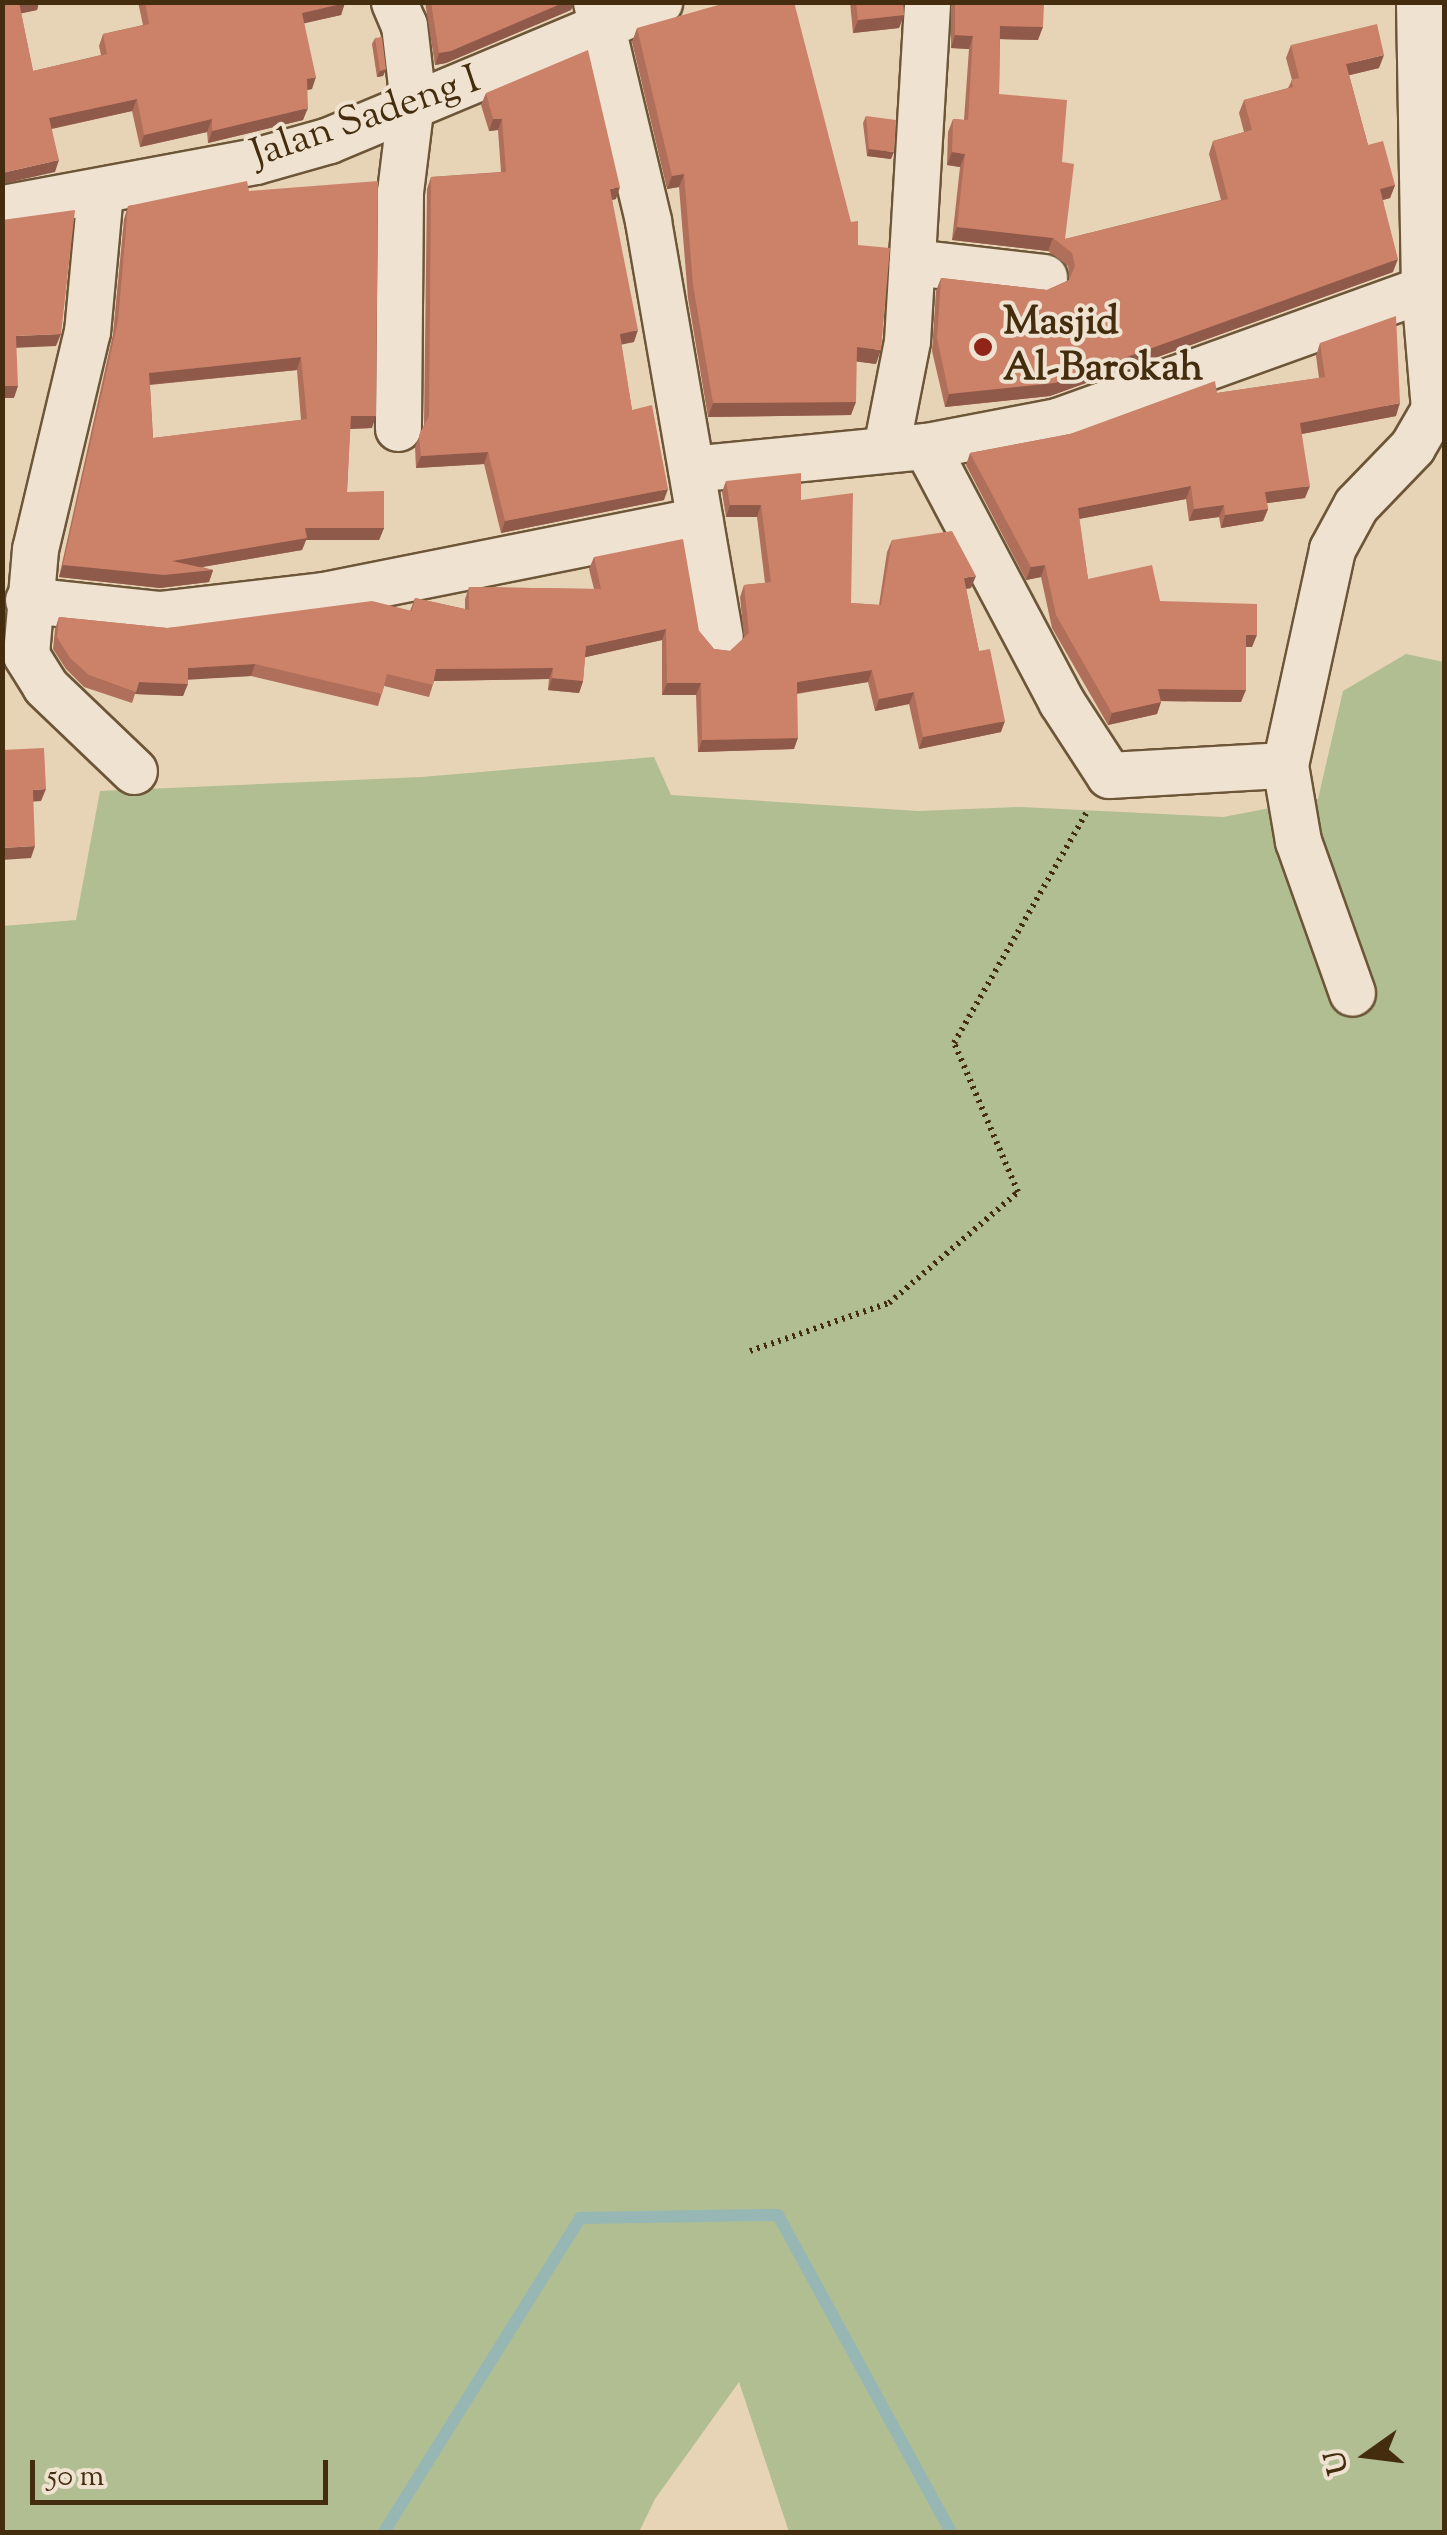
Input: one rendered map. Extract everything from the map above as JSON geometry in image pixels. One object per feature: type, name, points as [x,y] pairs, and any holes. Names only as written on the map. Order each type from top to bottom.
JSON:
[{"type":"street","points":[[394,2],[404,25],[410,76],[398,428]]},
{"type":"street","name":"Jalan Sadeng I","points":[[2,208],[255,161],[406,113],[600,14],[660,2]]},
{"type":"street","points":[[927,2],[907,342],[906,447],[1109,775],[1286,764]]},
{"type":"street","points":[[1352,993],[1298,841],[1286,764],[1332,550],[1356,505],[1412,448],[1439,412],[1424,289],[1419,2]]},
{"type":"street","points":[[600,14],[648,221],[720,637]]},
{"type":"street","points":[[100,192],[87,331],[52,455],[28,600],[26,654],[45,686],[134,772]]},
{"type":"street","points":[[912,262],[1044,277]]},
{"type":"street","points":[[691,468],[906,447],[1057,421],[1424,289]]},
{"type":"street","points":[[28,600],[160,614],[324,595],[700,520]]},
{"type":"path","points":[[750,1350],[889,1303],[1018,1192],[954,1043],[1109,775]]},
{"type":"green space","points":[[1406,654],[1444,662],[1444,2532],[789,2532],[739,2382],[655,2499],[639,2532],[3,2532],[3,926],[76,920],[100,791],[422,777],[654,757],[671,795],[918,811],[1021,807],[1223,817],[1318,799],[1343,691]]},
{"type":"building","points":[[2,2],[19,2],[33,71],[107,54],[103,34],[149,24],[145,2],[345,3],[302,13],[316,77],[307,79],[308,108],[212,131],[212,119],[144,135],[137,99],[49,118],[59,160],[2,173]]},
{"type":"building","points":[[431,2],[565,2],[439,53]]},
{"type":"building","points":[[729,2],[794,2],[851,222],[858,221],[858,245],[890,248],[881,350],[857,347],[856,402],[713,403],[693,285],[684,174],[672,176],[637,28]]},
{"type":"building","points":[[856,2],[903,2],[904,15],[858,20]]},
{"type":"building","points":[[955,2],[1044,2],[1043,27],[1000,26],[999,94],[1067,100],[1062,162],[1074,164],[1065,239],[1228,199],[1213,141],[1252,130],[1244,100],[1293,87],[1291,80],[1299,78],[1291,45],[1377,24],[1384,55],[1346,64],[1368,145],[1383,141],[1395,185],[1380,189],[1398,259],[1055,383],[949,394],[937,338],[941,278],[1047,290],[1069,280],[1075,266],[1072,253],[1053,238],[957,227],[965,154],[952,152],[953,119],[968,120],[973,36],[955,35]]},
{"type":"building","points":[[382,37],[386,69],[380,71],[375,38]]},
{"type":"building","points":[[588,50],[620,187],[610,189],[638,330],[620,334],[632,410],[652,405],[668,489],[505,521],[488,452],[421,456],[419,435],[429,416],[431,177],[506,172],[502,119],[493,119],[486,93]]},
{"type":"building","points":[[866,116],[896,120],[894,152],[869,149]]},
{"type":"building","points":[[247,181],[249,191],[378,181],[376,416],[351,416],[347,492],[384,491],[384,528],[305,528],[307,538],[172,561],[213,570],[164,575],[63,565],[118,321],[128,206]],"holes":[[[301,357],[307,419],[153,438],[149,373]]]},
{"type":"building","points":[[75,210],[61,334],[16,336],[18,386],[2,386],[2,220]]},
{"type":"building","points":[[1396,316],[1400,403],[1300,423],[1310,486],[1265,492],[1268,509],[1225,515],[1224,505],[1194,509],[1191,486],[1078,508],[1088,579],[1152,565],[1160,601],[1257,604],[1257,635],[1246,635],[1246,690],[1158,689],[1161,702],[1112,713],[1056,615],[1045,565],[1031,567],[970,453],[1070,434],[1215,381],[1217,393],[1325,377],[1320,343]]},
{"type":"building","points":[[801,473],[801,500],[853,493],[851,603],[881,605],[892,540],[952,531],[976,576],[964,578],[979,651],[990,649],[1005,721],[923,737],[914,692],[879,699],[872,670],[797,682],[798,738],[702,740],[701,683],[667,683],[666,629],[586,646],[583,681],[552,678],[553,668],[436,669],[433,685],[387,674],[382,694],[255,664],[188,668],[188,684],[139,682],[136,692],[89,675],[70,658],[57,637],[59,617],[167,628],[372,601],[412,611],[415,598],[469,610],[469,587],[601,589],[594,557],[683,539],[699,631],[714,649],[730,651],[749,633],[744,585],[771,582],[761,505],[730,505],[726,481]]},
{"type":"building","points":[[44,748],[46,789],[33,790],[35,846],[2,848],[2,750]]},
{"type":"waterway","points":[[384,2532],[580,2218],[778,2215],[951,2532]]},
{"type":"place","name":"Masjid Al-Barokah","points":[[983,347]]}]
